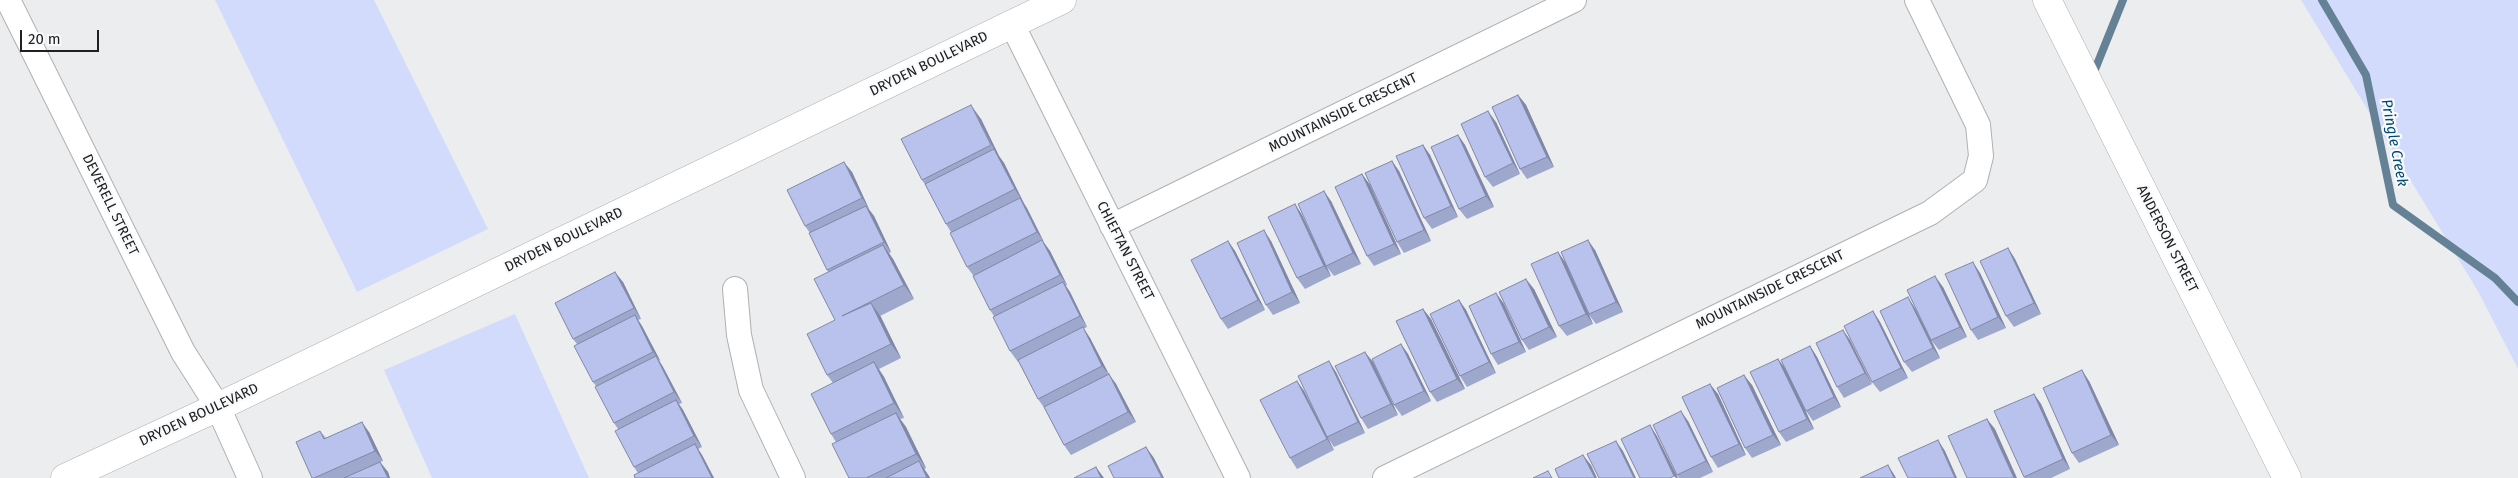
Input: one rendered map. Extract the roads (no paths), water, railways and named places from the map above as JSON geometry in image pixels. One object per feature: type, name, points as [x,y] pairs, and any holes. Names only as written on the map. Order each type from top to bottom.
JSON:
[{"type":"street","name":"DEVERELL STREET","points":[[8,0],[184,352],[218,407],[250,478]]},
{"type":"street","name":"DRYDEN BOULEVARD","points":[[65,478],[218,407],[1062,0]]},
{"type":"street","name":"MOUNTAINSIDE CRESCENT","points":[[1112,226],[1574,0]]},
{"type":"street","name":"MOUNTAINSIDE CRESCENT","points":[[1386,478],[1930,213],[1975,180],[1981,156],[1978,125],[1917,0]]},
{"type":"street","name":"ANDERSON STREET","points":[[2047,0],[2287,478]]},
{"type":"street","name":"CHIEFTAN STREET","points":[[1012,24],[1238,478]]},
{"type":"street","points":[[735,289],[739,335],[751,390],[793,478]]},
{"type":"waterway","points":[[2094,72],[2123,0]]},
{"type":"waterway","name":"Pringle Creek","points":[[2322,0],[2366,75],[2393,205],[2495,278],[2518,302]]}]
